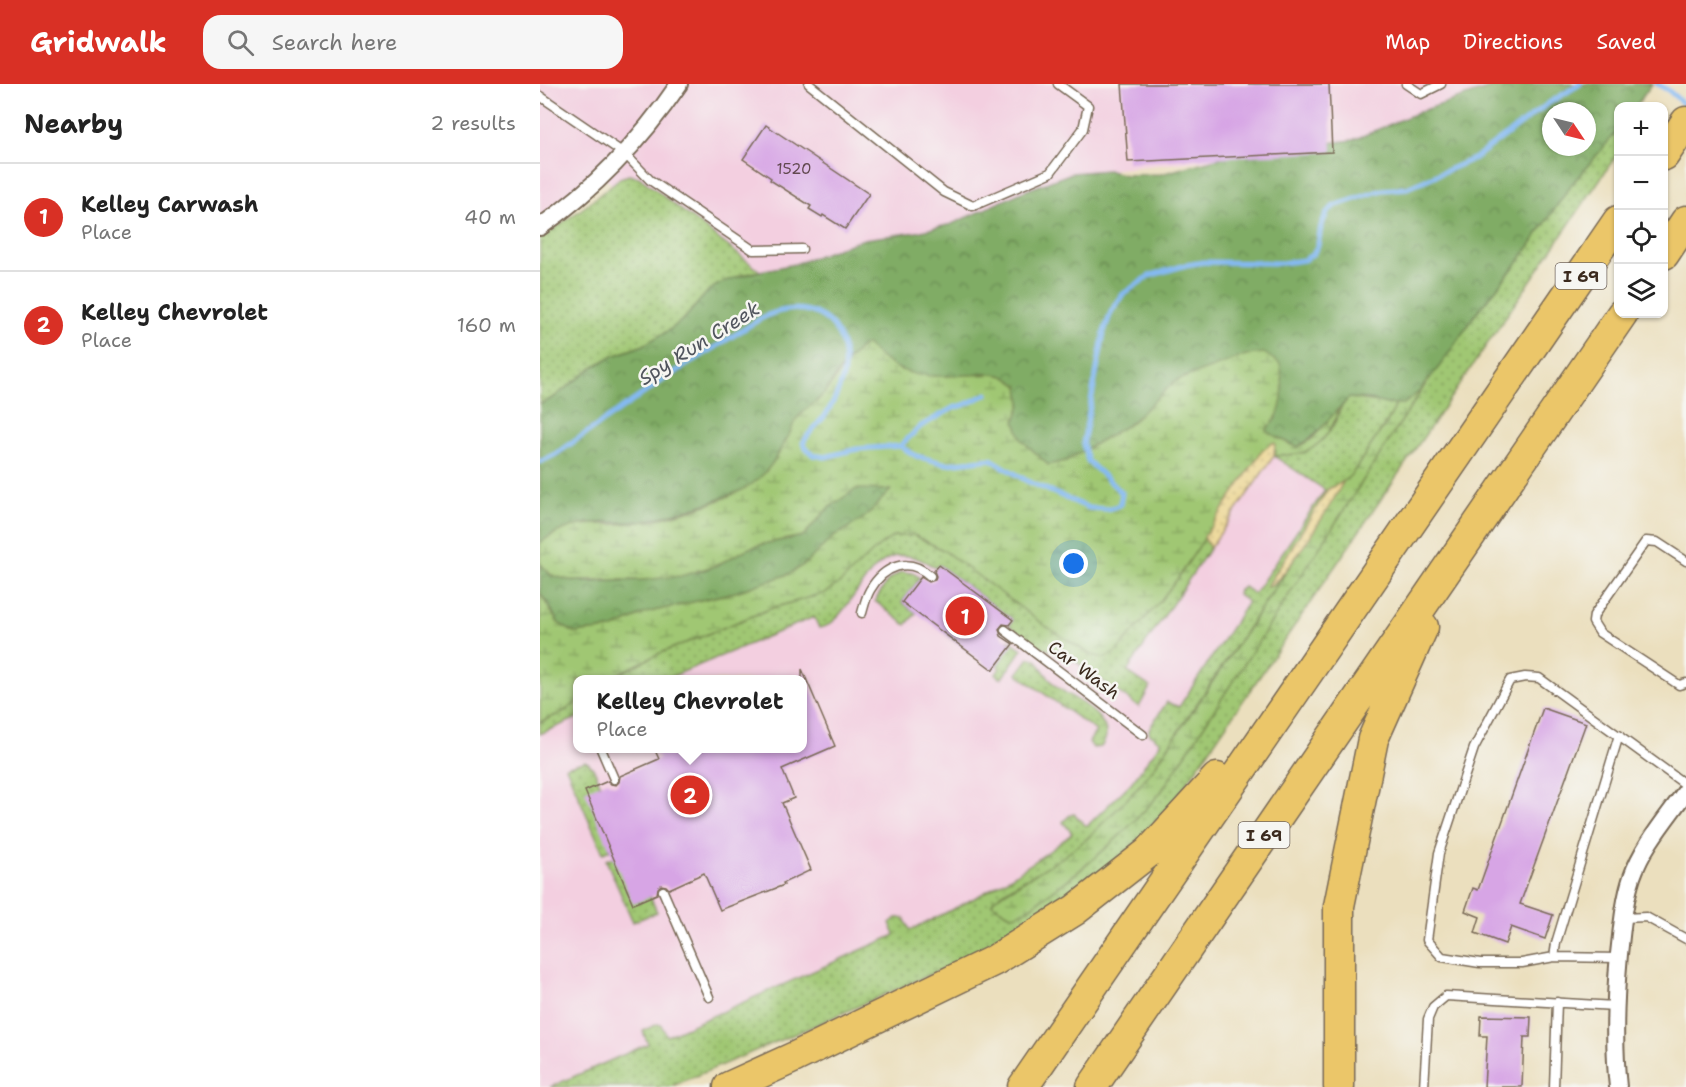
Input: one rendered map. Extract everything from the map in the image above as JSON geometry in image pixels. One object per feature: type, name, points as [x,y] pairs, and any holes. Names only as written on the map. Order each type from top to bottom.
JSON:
[{"type":"highway","points":[[1668,149],[1686,122]]},
{"type":"highway","points":[[1668,248],[1686,221]]},
{"type":"highway","name":"I 69","points":[[1023,1087],[1614,227]]},
{"type":"highway","name":"I 69","points":[[1092,1087],[1619,318]]},
{"type":"highway","points":[[1339,1087],[1339,906],[1373,739],[1422,631],[1436,584]]},
{"type":"highway","points":[[729,1087],[995,960],[1075,910],[1149,852],[1296,691]]},
{"type":"street","points":[[540,227],[580,197],[625,154],[679,84]]},
{"type":"street","points":[[1617,1087],[1614,1055],[1615,1006],[1623,918],[1633,876],[1646,848],[1686,791]]},
{"type":"lane","points":[[809,84],[944,192],[973,206],[1050,173],[1083,129],[1088,106],[1058,84]]},
{"type":"lane","points":[[1406,84],[1420,94],[1440,84]]},
{"type":"lane","points":[[540,96],[625,154],[650,180],[753,250],[802,249]]},
{"type":"lane","points":[[1686,561],[1658,542],[1646,541],[1594,615],[1593,622],[1600,633],[1679,685],[1686,683]]},
{"type":"lane","points":[[862,614],[870,591],[882,575],[898,565],[915,566],[930,576]]},
{"type":"lane","name":"Car Wash","points":[[1005,630],[1143,735]]},
{"type":"lane","points":[[1619,958],[1554,957],[1522,963],[1480,963],[1442,957],[1427,940],[1438,853],[1474,748],[1510,680],[1525,677],[1539,678],[1686,785]]},
{"type":"lane","points":[[1554,957],[1556,943],[1619,735]]},
{"type":"lane","points":[[603,753],[614,779]]},
{"type":"lane","points":[[663,891],[709,997]]},
{"type":"lane","points":[[1623,918],[1646,917],[1686,939]]},
{"type":"lane","points":[[1424,1087],[1428,1019],[1433,1006],[1446,996],[1615,1006]]},
{"type":"lane","points":[[1554,1087],[1557,1002]]},
{"type":"shaded area","points":[[540,84],[1534,84],[1378,143],[1108,170],[832,280],[1542,149],[1542,156],[1559,156],[1140,812],[1005,915],[635,1087],[540,1087],[540,251],[620,190],[596,172],[540,221]]},
{"type":"green space","points":[[1501,84],[1652,84],[1639,102],[1614,102],[1614,135],[1596,156],[1596,102],[1542,102],[1542,156],[1596,156],[1571,185],[1522,257],[1474,316],[1442,363],[1419,392],[1404,404],[1386,404],[1368,399],[1349,398],[1319,431],[1297,447],[1265,431],[1276,417],[1145,411],[1131,423],[1066,461],[1048,465],[1021,439],[1015,421],[1021,404],[1019,387],[1009,379],[994,374],[937,376],[912,373],[889,364],[866,344],[845,362],[824,394],[796,420],[770,467],[758,481],[743,490],[676,513],[641,522],[587,523],[553,534],[540,543],[540,404],[553,398],[595,366],[611,357],[644,345],[671,329],[685,318],[709,290],[725,281],[795,264],[864,239],[917,232],[952,224],[1022,192],[1072,173],[1108,170],[1125,175],[1161,174],[1230,155],[1353,140],[1419,112]]},
{"type":"green space","points":[[1614,135],[1614,159],[1182,790],[1124,856],[1091,884],[994,946],[670,1087],[550,1087],[648,1044],[643,1031],[657,1024],[661,1025],[667,1036],[895,935],[890,923],[896,918],[904,918],[910,930],[932,920],[993,888],[1051,850],[1072,833],[1063,822],[1069,816],[1074,814],[1085,825],[1088,825],[1131,783],[1160,744],[1149,733],[1149,729],[1167,702],[1179,707],[1248,602],[1238,595],[1239,590],[1244,587],[1254,594],[1325,490],[1274,456],[1300,452],[1322,441],[1349,398],[1394,404],[1395,407],[1390,417],[1352,474],[1346,480],[1328,489],[1267,587],[1272,586],[1287,569],[1286,571],[1153,769],[1122,805],[1088,838],[1054,863],[1008,889],[992,902],[996,907],[1011,915],[1022,911],[1066,881],[1109,845],[1161,792],[1430,377],[1474,316],[1522,257],[1571,185]]},
{"type":"green space","points":[[629,175],[639,177],[760,271],[742,275],[709,290],[685,318],[671,329],[644,345],[611,357],[595,366],[553,398],[540,404],[540,239],[620,178]]},
{"type":"green space","points":[[866,344],[889,364],[912,373],[937,376],[994,374],[1009,379],[1019,386],[1021,404],[1015,421],[1021,439],[1048,465],[1066,461],[1131,423],[1175,381],[1246,355],[1264,353],[1280,364],[1281,403],[1277,416],[1266,431],[1289,444],[1298,447],[1312,439],[1340,407],[1328,433],[1313,448],[1300,453],[1274,456],[1276,451],[1262,451],[1178,578],[1115,653],[1104,658],[1091,655],[1047,627],[943,550],[914,535],[894,536],[879,546],[841,582],[825,593],[772,608],[658,654],[616,675],[573,675],[573,705],[540,722],[540,593],[558,623],[574,633],[612,629],[646,613],[736,592],[789,574],[805,564],[832,538],[864,518],[891,490],[856,489],[828,508],[803,536],[749,548],[717,565],[681,576],[643,580],[569,580],[551,575],[540,563],[540,543],[566,528],[578,525],[626,524],[653,520],[707,505],[744,489],[758,479],[775,460],[798,417],[822,396],[847,362]]},
{"type":"green space","points":[[1430,377],[1161,792],[1107,847],[1030,908],[1011,915],[992,904],[994,899],[1063,857],[1088,838],[1135,791],[1153,769],[1201,699],[1320,521],[1343,482],[1352,474],[1390,417],[1395,407],[1394,404],[1404,404],[1419,392]]},
{"type":"green space","points":[[856,489],[892,490],[864,518],[832,538],[805,564],[789,574],[736,592],[646,613],[612,629],[574,633],[558,623],[540,593],[540,563],[551,575],[587,582],[643,580],[699,572],[749,548],[803,536],[828,508]]},
{"type":"green space","points":[[914,535],[943,550],[1178,578],[1204,537],[1210,548],[1127,671],[1150,687],[1139,707],[1075,661],[1065,655],[1040,647],[1009,625],[1013,620],[939,565],[936,568],[919,559],[904,555],[892,557],[872,572],[839,616],[827,626],[819,628],[814,617],[676,675],[618,675],[658,654],[772,608],[825,593],[879,546],[894,536]]},
{"type":"green space","points":[[901,572],[913,573],[920,578],[902,602],[916,613],[906,625],[875,601],[888,580]]},
{"type":"green space","points":[[1009,640],[1022,649],[1002,678],[999,678],[996,674],[1000,668],[997,665],[1012,644]]},
{"type":"green space","points":[[1029,658],[1036,659],[1056,686],[1083,704],[1100,719],[1105,728],[1106,737],[1101,747],[1093,748],[1089,742],[1096,731],[1017,674]]},
{"type":"green space","points":[[573,705],[573,720],[540,734],[540,722]]},
{"type":"green space","points":[[585,761],[597,776],[604,801],[610,850],[603,853],[566,767]]},
{"type":"green space","points":[[614,857],[650,896],[657,912],[633,922],[606,860]]},
{"type":"sand","points":[[1275,443],[1274,456],[1210,548],[1204,537],[1262,451]]},
{"type":"sand","points":[[1343,482],[1296,557],[1267,587],[1328,489]]},
{"type":"building","points":[[1122,84],[1329,84],[1332,152],[1128,162]]},
{"type":"building","points":[[766,125],[869,194],[845,229],[809,209],[811,206],[770,180],[771,178],[743,159]]},
{"type":"building","points":[[939,565],[1013,620],[1009,625],[1003,624],[999,629],[1001,636],[1013,644],[993,670],[902,602],[921,577],[929,582],[935,580],[934,571]]},
{"type":"building","points":[[807,681],[835,746],[782,769],[794,798],[782,803],[811,870],[783,883],[784,885],[720,910],[704,873],[669,889],[661,885],[657,894],[633,904],[585,791],[608,781],[616,785],[620,776],[659,759],[656,753],[807,753]]},
{"type":"building","points":[[1543,708],[1586,723],[1520,904],[1553,915],[1545,939],[1511,927],[1505,944],[1475,933],[1480,917],[1465,911],[1473,888],[1478,890]]},
{"type":"building","points":[[1481,1016],[1531,1017],[1530,1037],[1524,1037],[1522,1087],[1484,1087],[1487,1036],[1480,1036]]},
{"type":"waterway","name":"Spy Run Creek","points":[[900,446],[916,456],[947,464],[991,459],[1027,481],[1089,508],[1108,509],[1120,505],[1122,493],[1088,461],[1083,444],[1104,332],[1111,312],[1123,294],[1149,276],[1186,265],[1204,262],[1282,263],[1304,260],[1313,254],[1318,245],[1321,226],[1327,213],[1334,206],[1382,190],[1407,188],[1475,158],[1549,103],[1580,84]]},
{"type":"waterway","name":"Spy Run Creek","points":[[1657,84],[1668,90],[1686,106]]},
{"type":"waterway","name":"Spy Run Creek","points":[[540,462],[556,454],[666,378],[760,319],[777,312],[794,309],[810,311],[823,317],[834,327],[841,340],[844,357],[843,376],[834,401],[803,443],[813,455],[825,457],[857,449],[900,446],[921,426],[953,408],[987,394]]},
{"type":"place","name":"Kelley Carwash","points":[[965,616]]},
{"type":"place","name":"Kelley Chevrolet","points":[[690,795]]}]
